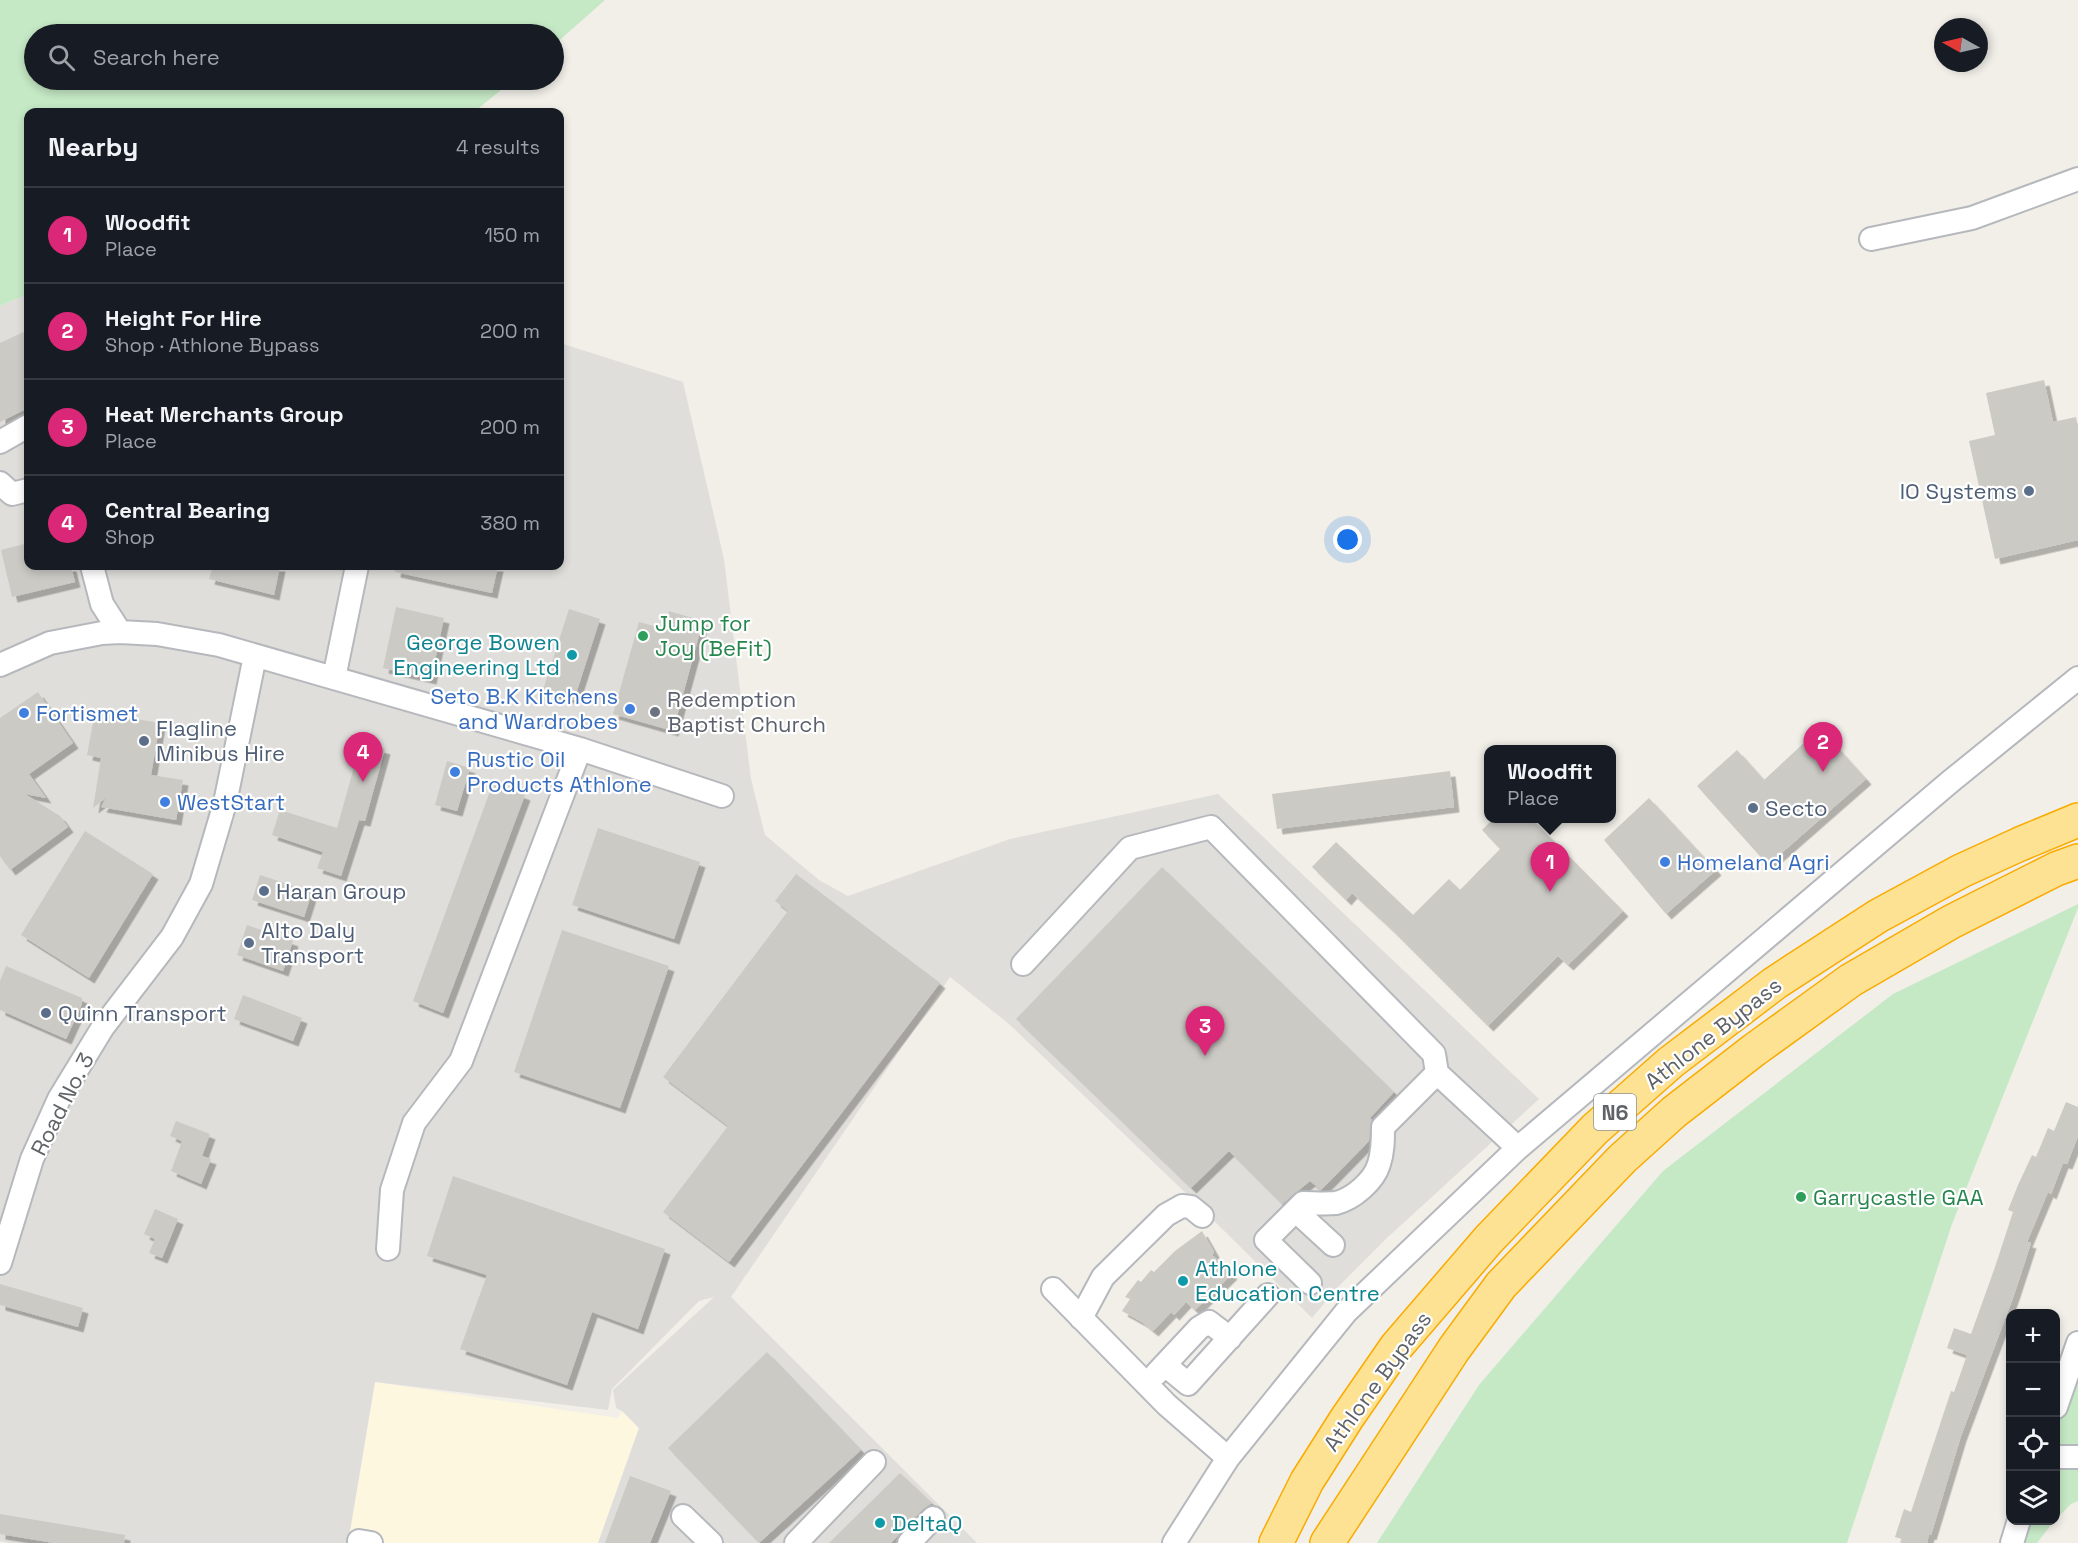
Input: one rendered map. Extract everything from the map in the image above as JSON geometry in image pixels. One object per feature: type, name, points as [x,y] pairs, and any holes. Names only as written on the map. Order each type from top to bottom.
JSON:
[{"type":"highway","name":"Athlone Bypass","points":[[1276,1543],[1307,1481],[1396,1347],[1489,1239],[1595,1129],[1671,1062],[1775,983],[1878,916],[1961,871],[2078,820]]},
{"type":"highway","name":"Athlone Bypass","points":[[1327,1543],[1454,1348],[1502,1285],[1615,1167],[1674,1112],[1754,1050],[1851,980],[1951,922],[2056,869],[2078,861]]},
{"type":"highway","name":"N6","points":[[1341,1543],[1372,1473]]},
{"type":"highway","name":"N6","points":[[1267,1543],[1307,1481]]},
{"type":"street","points":[[1871,239],[1972,218],[2078,179]]},
{"type":"street","points":[[0,442],[24,428]]},
{"type":"street","points":[[0,483],[12,494],[24,491]]},
{"type":"street","points":[[93,570],[102,604],[120,632]]},
{"type":"street","points":[[334,678],[356,570]]},
{"type":"street","points":[[0,665],[50,643],[102,633],[157,634],[219,645],[580,749],[722,796]]},
{"type":"street","name":"Road No. 3","points":[[0,1263],[32,1159],[59,1099],[103,1027],[176,930],[196,895],[205,873],[225,803],[255,656]]},
{"type":"street","points":[[1174,1543],[1228,1458],[1346,1312],[1518,1148],[1951,781],[2078,678]]},
{"type":"street","points":[[388,1249],[392,1190],[414,1123],[461,1061],[580,749]]},
{"type":"street","points":[[1023,964],[1130,848],[1211,827],[1434,1054],[1437,1073],[1518,1148]]},
{"type":"street","points":[[1310,1283],[1266,1240],[1303,1203],[1336,1203],[1352,1197],[1365,1186],[1378,1167],[1383,1147],[1383,1127],[1437,1073]]},
{"type":"street","points":[[1081,1318],[1103,1277],[1166,1215],[1182,1206],[1191,1207],[1202,1216]]},
{"type":"street","points":[[1296,1210],[1333,1245]]},
{"type":"street","points":[[1053,1289],[1167,1405],[1228,1458]]},
{"type":"street","points":[[1165,1365],[1188,1384],[1268,1295]]},
{"type":"street","points":[[1146,1384],[1199,1328],[1209,1322],[1216,1325],[1230,1338]]},
{"type":"street","points":[[2060,1393],[2078,1343]]},
{"type":"street","points":[[2060,1457],[2078,1457]]},
{"type":"street","points":[[796,1543],[874,1462]]},
{"type":"street","points":[[683,1516],[711,1543]]},
{"type":"street","points":[[909,1543],[933,1518]]},
{"type":"street","points":[[2013,1543],[2018,1525]]},
{"type":"shaded area","points":[[24,296],[24,570],[564,570],[564,344],[683,382],[724,559],[751,779],[765,835],[819,880],[848,896],[1010,839],[1218,794],[1539,1099],[1388,1237],[1336,1289],[1312,1318],[1192,1199],[1009,1024],[950,977],[731,1297],[977,1543],[598,1543],[639,1428],[616,1408],[613,1390],[714,1297],[699,1301],[612,1389],[608,1410],[375,1382],[348,1543],[10,1543],[0,1541],[0,306]]},
{"type":"shaded area","points":[[375,1382],[618,1418],[622,1411],[639,1428],[598,1543],[348,1543]]},
{"type":"green space","points":[[0,0],[605,0],[564,36],[564,24],[24,24],[24,90],[501,90],[479,108],[24,108],[24,296],[0,306]]},
{"type":"green space","name":"Garrycastle GAA","points":[[2078,904],[1952,1224],[1847,1543],[1377,1543],[1479,1385],[1663,1171],[1893,994]]},
{"type":"green space","points":[[2078,1365],[2078,1453],[2060,1445],[2060,1420]]},
{"type":"green space","points":[[2060,1465],[2078,1465],[2078,1501],[2071,1504],[2060,1515]]},
{"type":"green space","points":[[2027,1525],[2051,1525],[2037,1543],[2022,1543]]},
{"type":"building","points":[[24,332],[24,410],[0,422],[0,343]]},
{"type":"building","name":"IO Systems","points":[[2044,380],[2053,422],[2076,417],[2078,428],[2078,540],[1995,559],[1969,441],[1995,435],[1986,393]]},
{"type":"building","points":[[24,544],[24,570],[72,570],[75,582],[12,597],[1,550]]},
{"type":"building","points":[[212,570],[279,570],[274,595],[209,579]]},
{"type":"building","points":[[395,570],[497,570],[492,593],[395,572]]},
{"type":"building","points":[[396,607],[444,618],[431,679],[383,668]]},
{"type":"building","name":"George Bowen Engineering Ltd","points":[[569,609],[600,619],[574,700],[543,690]]},
{"type":"building","points":[[669,611],[703,621],[673,731],[613,714],[639,622],[665,629]]},
{"type":"building","points":[[38,692],[73,743],[29,774],[46,798],[25,794],[60,816],[68,827],[10,870],[0,856],[0,718]]},
{"type":"building","points":[[95,712],[160,723],[151,775],[183,780],[176,820],[101,807],[106,798],[93,808],[101,758],[87,755]]},
{"type":"building","points":[[1820,728],[1866,779],[1768,865],[1697,786],[1737,750],[1764,780]]},
{"type":"building","points":[[361,742],[385,749],[365,821],[359,820],[341,876],[317,868],[323,852],[272,835],[280,810],[337,828]]},
{"type":"building","points":[[447,761],[470,768],[457,811],[435,805]]},
{"type":"building","points":[[1450,771],[1454,807],[1277,829],[1272,794]]},
{"type":"building","points":[[493,783],[525,795],[443,1013],[413,1001]]},
{"type":"building","name":"Homeland Agri","points":[[1649,798],[1716,870],[1666,914],[1604,840]]},
{"type":"building","points":[[1489,823],[1536,823],[1623,911],[1568,965],[1558,956],[1488,1026],[1352,893],[1346,900],[1312,867],[1336,842],[1413,915],[1449,879],[1460,890],[1500,849],[1482,830]]},
{"type":"building","points":[[598,828],[700,862],[674,939],[572,905]]},
{"type":"building","points":[[85,831],[153,874],[89,978],[21,935]]},
{"type":"building","points":[[1162,867],[1394,1092],[1370,1118],[1372,1120],[1369,1141],[1321,1190],[1310,1181],[1282,1204],[1229,1151],[1191,1188],[1016,1019]]},
{"type":"building","points":[[796,874],[940,983],[729,1262],[663,1212],[728,1126],[663,1077],[788,911],[775,901]]},
{"type":"building","points":[[260,875],[312,892],[304,917],[252,900]]},
{"type":"building","points":[[247,925],[293,941],[283,971],[237,955]]},
{"type":"building","points":[[562,930],[669,966],[620,1108],[514,1072]]},
{"type":"building","points":[[6,966],[82,998],[82,1004],[66,1039],[0,1010],[0,981]]},
{"type":"building","points":[[243,995],[302,1018],[293,1041],[234,1019]]},
{"type":"building","points":[[2066,1102],[2078,1107],[2078,1136],[2067,1164],[2063,1163],[2051,1194],[2048,1192],[2027,1242],[2031,1243],[2014,1295],[2009,1309],[2006,1309],[2006,1316],[1961,1436],[1931,1535],[1929,1534],[1927,1543],[1901,1543],[1902,1539],[1895,1537],[1904,1509],[1911,1512],[1951,1391],[1954,1392],[1967,1355],[1947,1348],[1954,1328],[1971,1334],[2013,1212],[2008,1210],[2018,1185],[2032,1155],[2036,1157],[2048,1128],[2054,1131]]},
{"type":"building","points":[[176,1121],[210,1134],[202,1156],[211,1159],[201,1184],[171,1171],[182,1141],[170,1136]]},
{"type":"building","points":[[453,1176],[665,1249],[638,1329],[592,1312],[567,1385],[460,1349],[487,1275],[427,1256]]},
{"type":"building","points":[[155,1209],[178,1219],[162,1258],[149,1253],[155,1239],[144,1234]]},
{"type":"building","name":"Athlone Education Centre","points":[[1202,1231],[1214,1252],[1212,1255],[1232,1274],[1195,1310],[1186,1302],[1174,1315],[1171,1312],[1153,1331],[1122,1311],[1130,1299],[1125,1297],[1138,1280],[1141,1282],[1151,1270],[1154,1272],[1175,1251]]},
{"type":"building","points":[[0,1284],[83,1308],[78,1327],[0,1305]]},
{"type":"building","points":[[767,1352],[861,1450],[759,1543],[668,1448]]},
{"type":"building","name":"DeltaQ","points":[[900,1473],[932,1503],[923,1509],[891,1543],[829,1543]]},
{"type":"building","points":[[630,1476],[671,1491],[650,1543],[605,1543]]},
{"type":"building","points":[[0,1514],[125,1535],[124,1543],[54,1543],[0,1534]]},
{"type":"place","name":"IO Systems","points":[[2029,491]]},
{"type":"place","name":"Jump for Joy (BeFit)","points":[[643,636]]},
{"type":"place","name":"George Bowen Engineering Ltd","points":[[572,655]]},
{"type":"place","name":"Seto B.K Kitchens and Wardrobes","points":[[630,709]]},
{"type":"place","name":"Redemption Baptist Church","points":[[655,712]]},
{"type":"place","name":"Fortismet","points":[[24,713]]},
{"type":"place","name":"Flagline Minibus Hire","points":[[144,741]]},
{"type":"place","name":"Rustic Oil Products Athlone","points":[[455,772]]},
{"type":"place","name":"Height For Hire","points":[[1823,772]]},
{"type":"place","name":"Central Bearing","points":[[363,782]]},
{"type":"place","name":"WestStart","points":[[165,802]]},
{"type":"place","name":"Secto","points":[[1753,808]]},
{"type":"place","name":"Homeland Agri","points":[[1665,862]]},
{"type":"place","name":"Haran Group","points":[[264,891]]},
{"type":"place","name":"Woodfit","points":[[1550,892]]},
{"type":"place","name":"Alto Daly Transport","points":[[249,943]]},
{"type":"place","name":"Quinn Transport","points":[[46,1013]]},
{"type":"place","name":"Heat Merchants Group","points":[[1205,1056]]},
{"type":"place","name":"Garrycastle GAA","points":[[1801,1197]]},
{"type":"place","name":"Athlone Education Centre","points":[[1183,1281]]},
{"type":"place","name":"DeltaQ","points":[[880,1523]]}]
